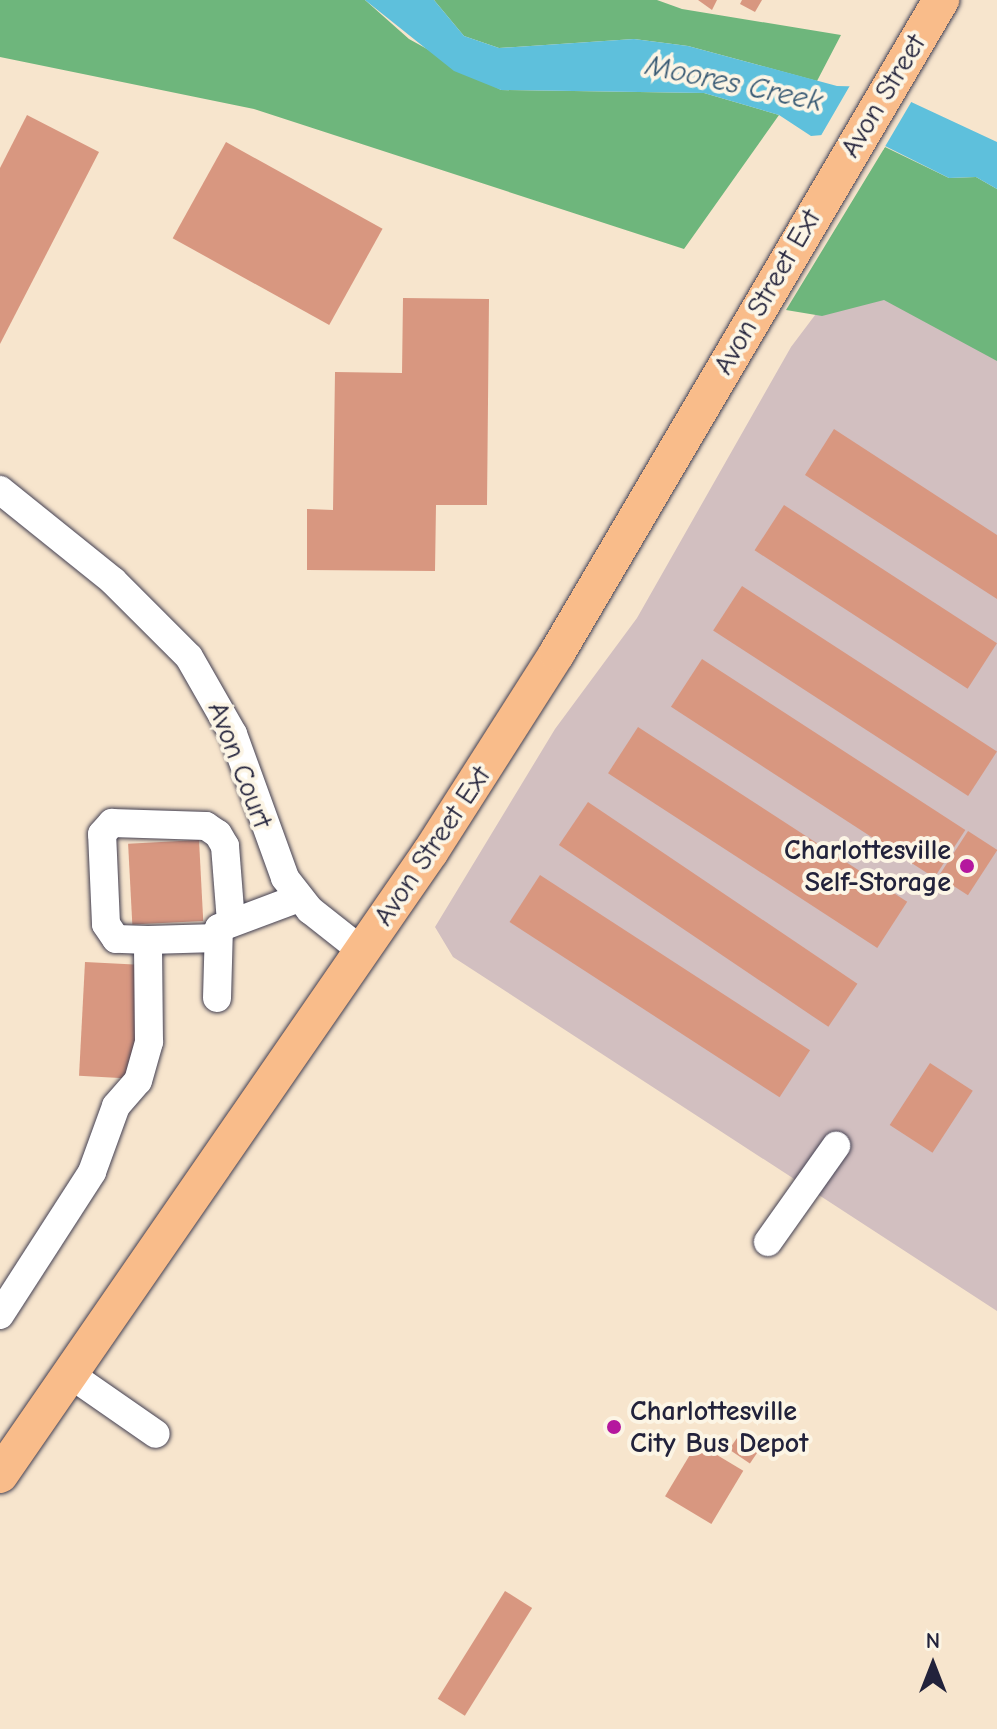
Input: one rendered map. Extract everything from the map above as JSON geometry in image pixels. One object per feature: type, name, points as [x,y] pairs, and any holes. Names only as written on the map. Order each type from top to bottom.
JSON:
[{"type":"main road","name":"Avon Street","points":[[825,193],[941,0]]},
{"type":"main road","name":"Avon Street Ext","points":[[0,1475],[362,951],[557,653],[825,193]]},
{"type":"street","name":"Avon Court","points":[[0,490],[113,581],[189,657],[233,734],[276,861],[299,898],[362,951]]},
{"type":"street","points":[[217,998],[225,930],[225,846],[218,834],[206,826],[112,823],[102,834],[106,924],[116,939],[148,940],[225,930],[299,898]]},
{"type":"street","points":[[0,1315],[92,1172],[116,1106],[138,1081],[149,1042],[148,940]]},
{"type":"street","points":[[768,1242],[836,1146]]},
{"type":"street","points":[[71,1375],[156,1434]]},
{"type":"shaded area","points":[[864,250],[997,255],[997,1311],[453,957],[435,927],[555,729],[637,618],[791,347]]},
{"type":"green space","points":[[0,0],[365,0],[409,39],[501,90],[704,93],[779,115],[684,249],[254,109],[0,57]]},
{"type":"green space","points":[[434,0],[657,0],[682,9],[841,35],[817,81],[688,46],[634,39],[499,48],[464,36]]},
{"type":"green space","points":[[885,147],[949,178],[976,177],[997,189],[997,361],[884,300],[822,316],[786,310]]},
{"type":"water","name":"Moores Creek","points":[[365,0],[434,0],[464,36],[499,48],[634,39],[688,46],[837,86],[879,87],[997,142],[997,189],[976,177],[949,178],[857,132],[811,136],[779,115],[704,93],[501,90],[454,71]]},
{"type":"pier","points":[[852,82],[879,83],[913,99],[883,150],[856,136],[819,139]]},
{"type":"building","points":[[698,0],[717,0],[712,10]]},
{"type":"building","points":[[742,0],[762,0],[755,12],[740,4]]},
{"type":"building","points":[[27,115],[99,152],[0,344],[0,168]]},
{"type":"building","points":[[226,142],[383,229],[329,325],[173,238]]},
{"type":"building","points":[[403,298],[489,299],[487,505],[436,505],[435,571],[307,570],[307,509],[333,510],[335,372],[402,373]]},
{"type":"building","points":[[834,429],[997,535],[997,599],[805,475]]},
{"type":"building","points":[[784,505],[997,643],[968,689],[755,550]]},
{"type":"building","points":[[742,586],[997,752],[968,796],[713,630]]},
{"type":"building","points":[[702,659],[965,830],[934,878],[671,707]]},
{"type":"building","points":[[638,727],[907,902],[877,948],[608,773]]},
{"type":"building","points":[[588,802],[857,984],[828,1027],[559,845]]},
{"type":"building","name":"Charlottesville Self-Storage","points":[[968,831],[997,851],[968,895],[939,876]]},
{"type":"building","points":[[199,840],[203,921],[132,925],[128,844]]},
{"type":"building","points":[[540,875],[810,1050],[780,1097],[510,922]]},
{"type":"building","points":[[85,962],[139,965],[133,1079],[79,1076]]},
{"type":"building","points":[[930,1063],[973,1091],[932,1153],[890,1125]]},
{"type":"building","points":[[737,1438],[758,1452],[750,1464],[729,1450]]},
{"type":"building","points":[[697,1443],[743,1471],[711,1524],[665,1496]]},
{"type":"building","points":[[505,1591],[532,1608],[465,1716],[438,1699]]},
{"type":"place","name":"Charlottesville Self-Storage","points":[[967,866]]},
{"type":"place","name":"Charlottesville City Bus Depot","points":[[614,1427]]}]
